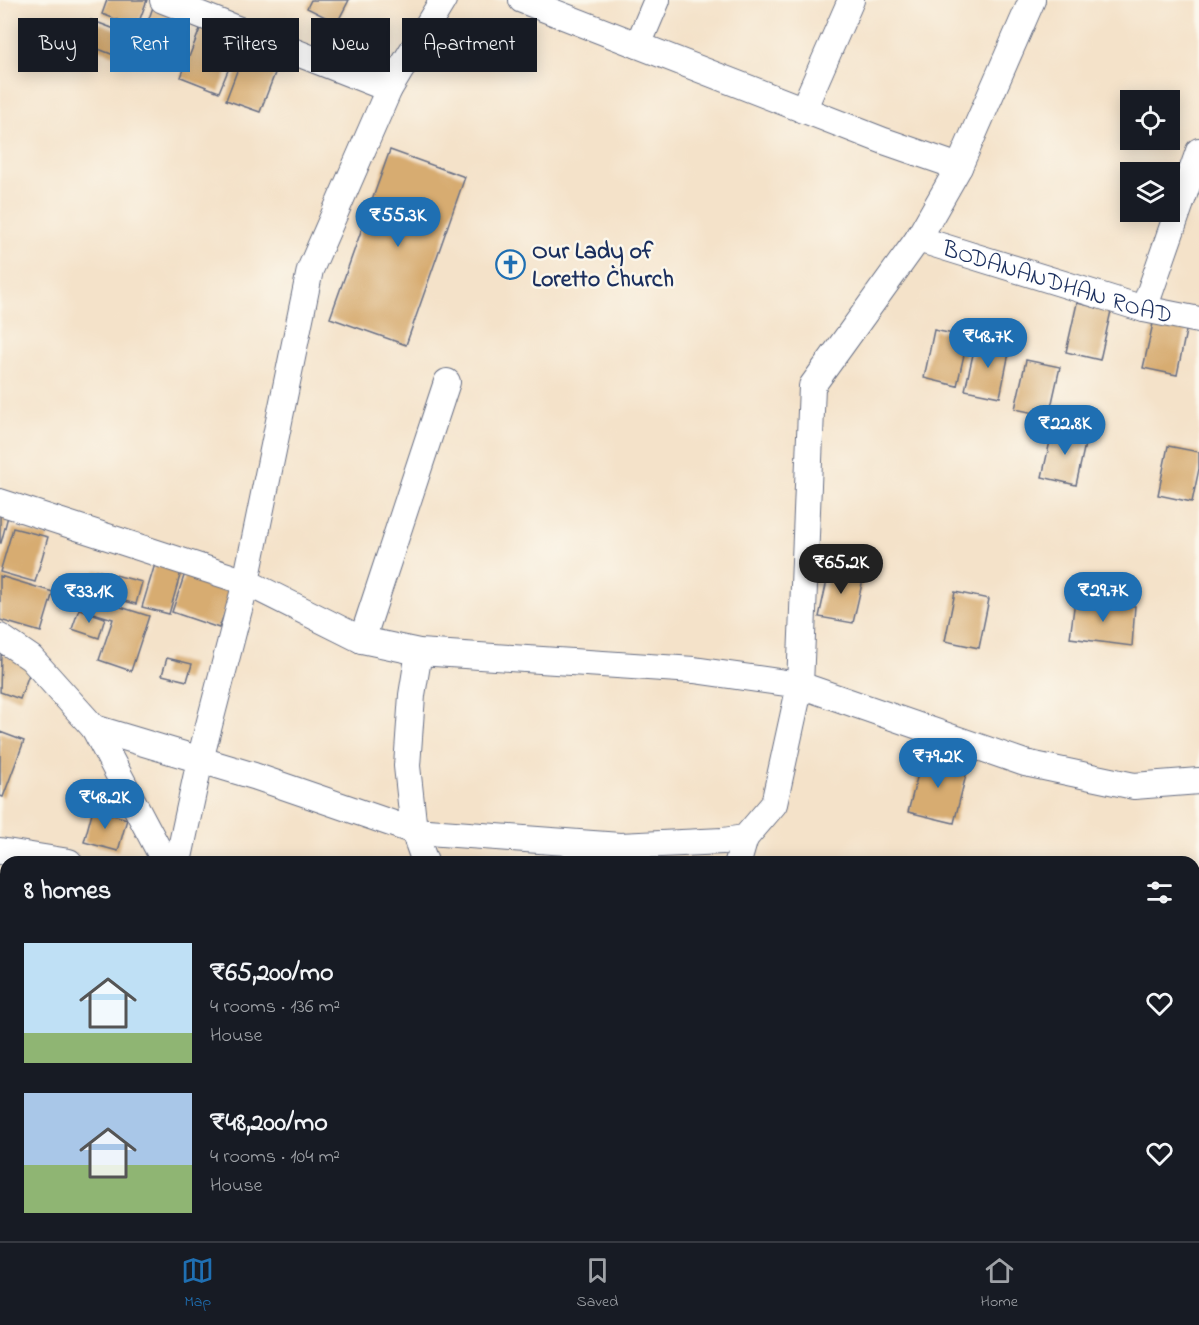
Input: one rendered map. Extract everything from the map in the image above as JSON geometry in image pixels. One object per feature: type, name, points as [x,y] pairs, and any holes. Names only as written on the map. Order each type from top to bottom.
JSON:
[{"type":"street","points":[[163,0],[389,89]]},
{"type":"street","points":[[179,856],[246,582],[310,270],[389,89],[443,0]]},
{"type":"street","points":[[522,0],[803,110],[959,167]]},
{"type":"street","points":[[638,45],[657,0]]},
{"type":"street","points":[[803,110],[851,0]]},
{"type":"street","points":[[740,856],[745,838],[774,804],[801,685],[812,386],[918,239],[959,167],[1032,0]]},
{"type":"street","points":[[1144,309],[1199,151]]},
{"type":"street","name":"BODANANDHAN ROAD","points":[[918,239],[1144,309],[1199,320]]},
{"type":"street","points":[[362,639],[447,382]]},
{"type":"street","points":[[0,502],[246,582],[362,639],[419,652],[694,670],[801,685],[1025,763],[1134,786],[1199,782]]},
{"type":"street","points":[[0,637],[31,658],[94,728],[162,856]]},
{"type":"street","points":[[419,652],[412,695],[407,766],[414,831],[423,856]]},
{"type":"street","points":[[94,728],[254,776],[414,831],[620,846],[745,838]]},
{"type":"street","points":[[0,851],[31,856]]},
{"type":"building","points":[[107,0],[147,0],[140,18],[113,18],[102,14]]},
{"type":"building","points":[[311,0],[349,0],[340,18],[327,18],[307,8]]},
{"type":"building","points":[[154,4],[188,15],[187,18],[149,18]]},
{"type":"building","points":[[98,23],[110,27],[110,54],[98,49]]},
{"type":"building","points":[[202,24],[202,72],[227,72],[219,92],[181,77],[183,72],[190,72],[190,54]]},
{"type":"building","points":[[237,72],[275,72],[260,112],[226,100]]},
{"type":"building","points":[[390,150],[465,177],[406,345],[330,318]]},
{"type":"building","points":[[1077,303],[1111,311],[1100,360],[1066,352]]},
{"type":"building","points":[[1154,319],[1187,326],[1177,375],[1143,368]]},
{"type":"building","points":[[934,330],[968,337],[957,386],[924,378]]},
{"type":"building","points":[[976,341],[1010,348],[1000,397],[965,390]]},
{"type":"building","points":[[1026,360],[1060,367],[1049,416],[1015,409]]},
{"type":"building","points":[[1053,428],[1087,435],[1076,485],[1042,477]]},
{"type":"building","points":[[1168,446],[1199,452],[1199,469],[1192,502],[1158,495]]},
{"type":"building","points":[[0,514],[8,516],[1,543],[0,543]]},
{"type":"building","points":[[13,528],[48,537],[35,582],[0,572]]},
{"type":"building","points":[[155,564],[181,572],[169,614],[142,607]]},
{"type":"building","points":[[830,567],[864,575],[853,623],[819,617]]},
{"type":"building","points":[[96,570],[142,582],[136,604],[90,592]]},
{"type":"building","points":[[185,573],[233,590],[219,628],[172,612]]},
{"type":"building","points":[[0,576],[53,592],[41,632],[0,620]]},
{"type":"building","points":[[955,592],[989,599],[979,648],[945,641]]},
{"type":"building","points":[[92,598],[149,616],[131,671],[99,660],[113,619],[87,611]]},
{"type":"building","points":[[1075,600],[1135,606],[1132,646],[1070,638]]},
{"type":"building","points":[[79,609],[105,618],[99,638],[72,629]]},
{"type":"building","points":[[1,654],[32,666],[20,699],[0,692]]},
{"type":"building","points":[[167,658],[192,664],[187,681],[162,675]]},
{"type":"building","points":[[0,732],[24,741],[3,797],[0,796]]},
{"type":"building","points":[[923,755],[968,767],[954,823],[908,812]]},
{"type":"building","points":[[93,809],[127,819],[118,851],[84,842]]},
{"type":"place","name":"Our Lady of Loretto Church","points":[[511,264]]}]
